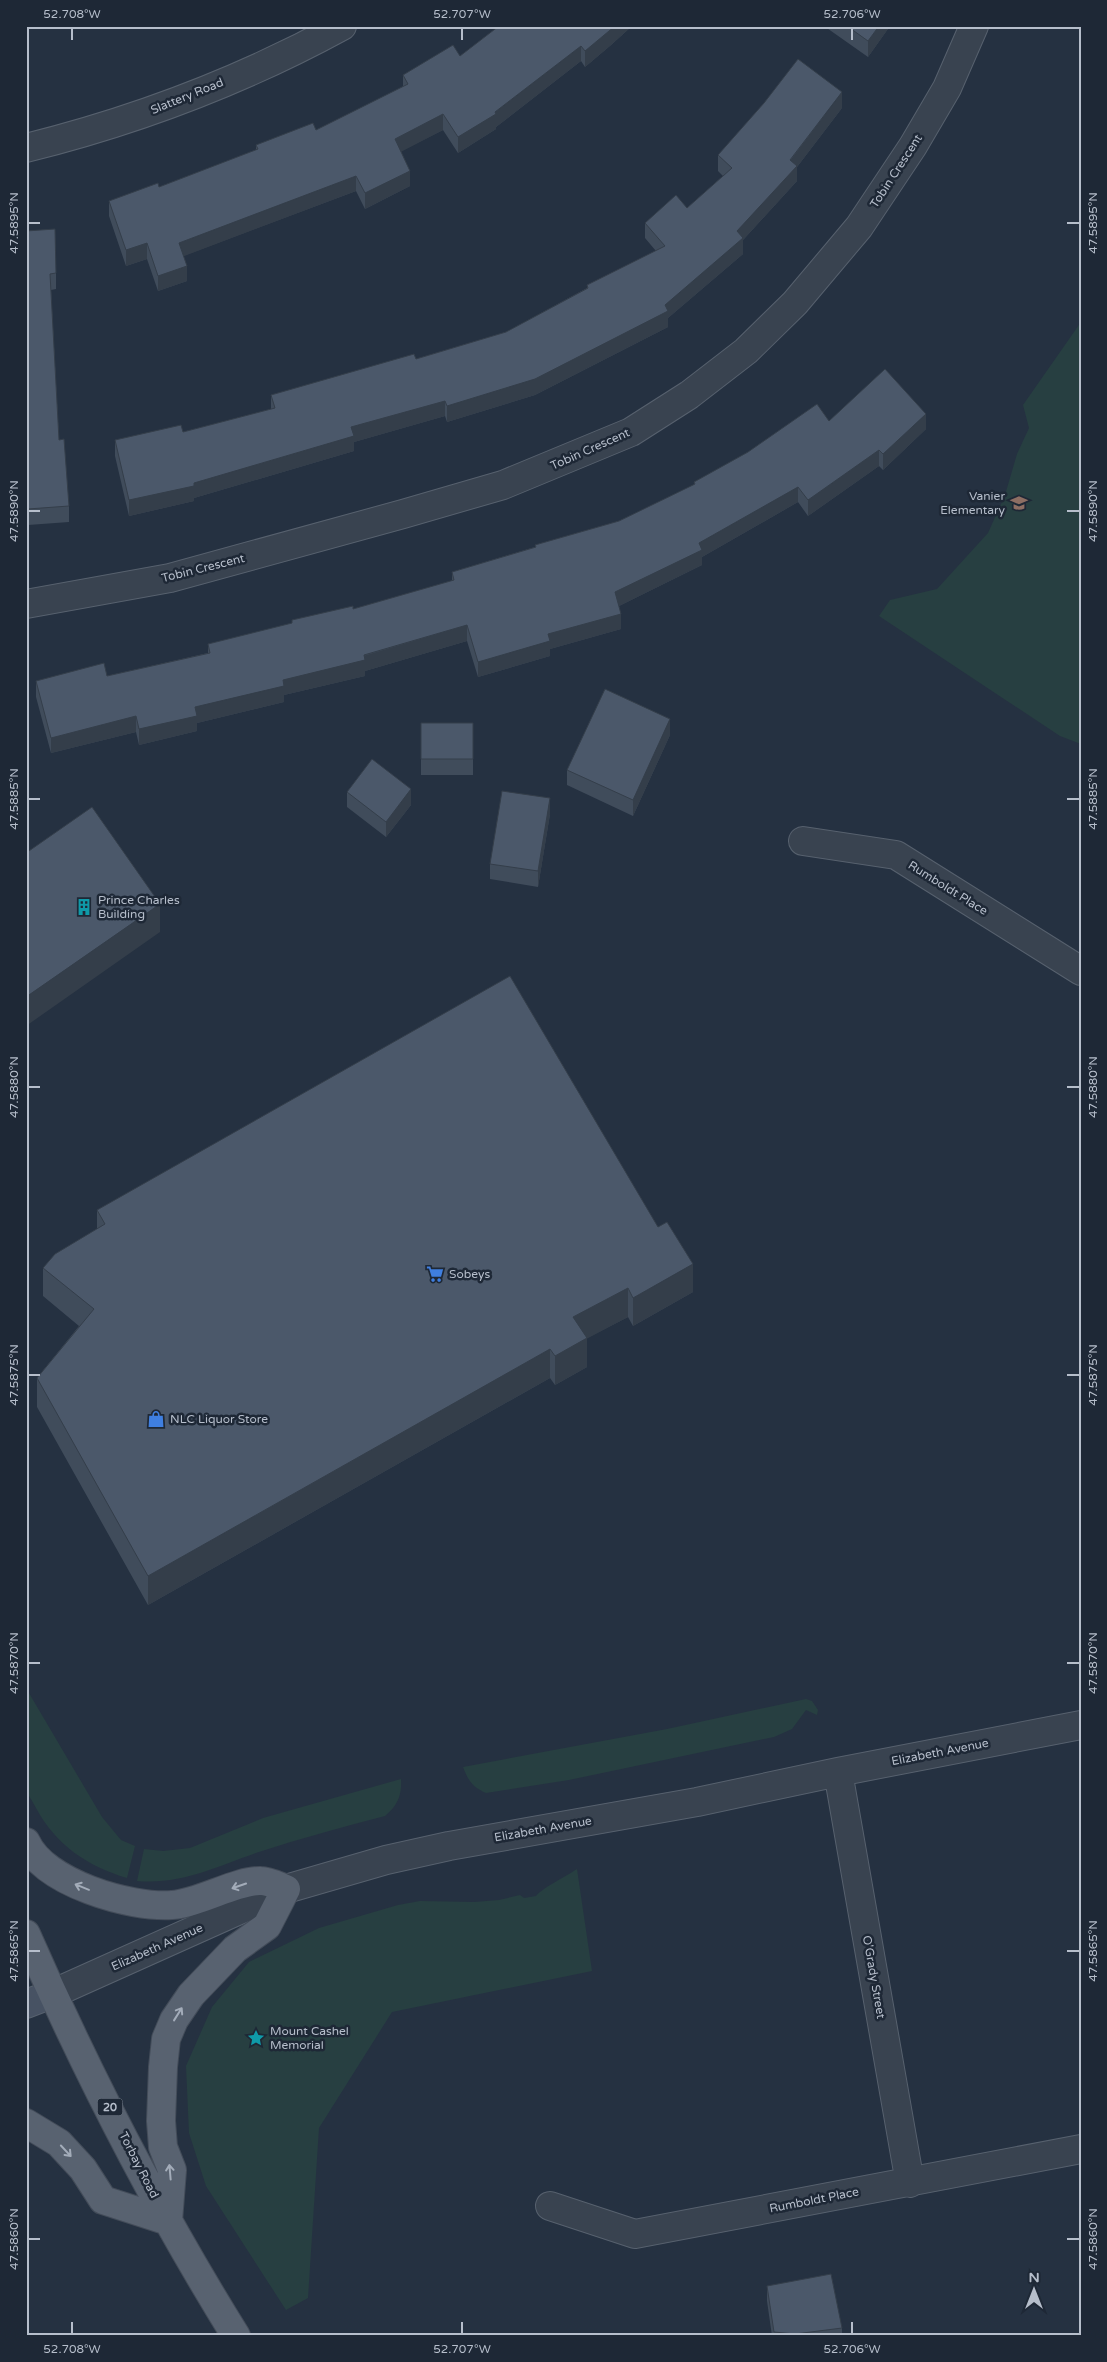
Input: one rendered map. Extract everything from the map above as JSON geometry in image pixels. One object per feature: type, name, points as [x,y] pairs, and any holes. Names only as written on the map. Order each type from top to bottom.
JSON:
[{"type":"main road","points":[[26,1842],[40,1860],[71,1882],[113,1898],[172,1905],[202,1899],[254,1881],[269,1882],[286,1889],[267,1926],[223,1960],[191,1995],[174,2020],[166,2038],[162,2067],[161,2121],[163,2147],[172,2170],[168,2220],[102,2200],[83,2169],[59,2143],[26,2123]]},
{"type":"main road","name":"Torbay Road","points":[[26,1934],[52,1994],[168,2220],[236,2336]]},
{"type":"main road","name":"Elizabeth Avenue","points":[[26,2004],[52,1994]]},
{"type":"street","name":"Tobin Crescent","points":[[26,604],[170,578],[403,514],[503,485],[631,432],[689,396],[746,351],[795,303],[859,227],[913,146],[947,88],[974,26]]},
{"type":"street","name":"Slattery Road","points":[[26,148],[83,134],[184,99],[331,29]]},
{"type":"street","name":"Rumboldt Place","points":[[803,841],[896,855],[1081,971]]},
{"type":"street","name":"Elizabeth Avenue","points":[[52,1994],[286,1889],[386,1860],[449,1846],[697,1802],[838,1772],[1081,1725]]},
{"type":"street","name":"O'Grady Street","points":[[838,1772],[910,2182]]},
{"type":"street","name":"Rumboldt Place","points":[[550,2206],[635,2234],[1081,2149]]},
{"type":"green space","name":"Vanier Elementary","points":[[1081,322],[1081,744],[1060,736],[879,616],[890,600],[937,589],[988,533],[1005,495],[1017,454],[1029,428],[1023,405]]},
{"type":"green space","points":[[26,1688],[102,1817],[121,1840],[135,1846],[127,1878],[86,1860],[63,1843],[44,1821],[29,1795],[26,1788],[25,1763]]},
{"type":"green space","points":[[806,1699],[812,1701],[818,1710],[817,1715],[806,1710],[792,1729],[774,1737],[569,1780],[486,1793],[471,1783],[463,1767],[667,1729]]},
{"type":"green space","points":[[401,1779],[401,1790],[398,1799],[385,1816],[290,1842],[185,1877],[169,1880],[137,1881],[144,1849],[163,1851],[190,1848],[263,1818]]},
{"type":"green space","points":[[577,1869],[592,1971],[392,2012],[319,2128],[308,2298],[286,2310],[206,2186],[189,2133],[186,2066],[212,2007],[249,1962],[319,1928],[398,1905],[420,1901],[474,1902],[499,1900],[520,1895],[524,1898],[536,1896]]},
{"type":"building","points":[[499,26],[615,26],[585,51],[581,46],[495,112],[496,114],[458,137],[443,114],[395,139],[410,171],[365,193],[356,176],[179,243],[187,266],[158,276],[147,243],[126,250],[109,201],[158,183],[159,187],[258,149],[256,145],[313,123],[316,130],[408,84],[403,75],[453,45],[460,56]]},
{"type":"building","points":[[847,26],[879,26],[868,41]]},
{"type":"building","points":[[798,59],[842,92],[790,160],[797,166],[737,231],[743,238],[665,305],[668,311],[535,379],[447,406],[445,401],[351,427],[354,436],[194,483],[194,486],[129,500],[115,440],[181,425],[183,432],[275,408],[271,395],[414,354],[416,359],[506,332],[588,288],[587,285],[665,246],[645,223],[676,195],[687,208],[732,168],[718,155],[764,103]]},
{"type":"building","points":[[55,229],[56,273],[50,274],[59,440],[64,439],[69,506],[28,509],[26,487],[26,231]]},
{"type":"building","points":[[885,369],[926,414],[883,454],[879,450],[808,500],[798,487],[699,543],[702,550],[615,592],[621,614],[548,634],[550,641],[478,662],[467,625],[364,655],[365,660],[283,680],[284,686],[195,707],[197,716],[139,729],[136,716],[51,738],[36,681],[104,663],[107,676],[210,653],[208,644],[292,623],[292,620],[353,606],[353,609],[454,580],[452,572],[536,547],[535,545],[619,521],[695,484],[694,482],[748,452],[817,404],[829,421]]},
{"type":"building","points":[[605,689],[670,719],[633,800],[567,770]]},
{"type":"building","points":[[421,723],[473,723],[473,759],[421,759]]},
{"type":"building","points":[[372,759],[411,789],[386,822],[347,792]]},
{"type":"building","points":[[502,791],[550,798],[538,871],[490,864]]},
{"type":"building","name":"Prince Charles Building","points":[[92,807],[160,904],[26,997],[26,853]]},
{"type":"building","name":"Sobeys","points":[[510,976],[658,1227],[667,1222],[693,1264],[633,1298],[628,1288],[573,1317],[587,1338],[555,1356],[550,1349],[148,1576],[37,1378],[94,1309],[43,1268],[55,1254],[105,1224],[97,1210]]},
{"type":"building","points":[[831,2274],[842,2328],[795,2334],[774,2332],[767,2286]]},
{"type":"place","name":"Vanier Elementary","points":[[1019,503]]},
{"type":"place","name":"Prince Charles Building","points":[[84,907]]},
{"type":"place","name":"Sobeys","points":[[435,1274]]},
{"type":"place","name":"NLC Liquor Store","points":[[156,1419]]},
{"type":"place","name":"Mount Cashel Memorial","points":[[256,2038]]}]
